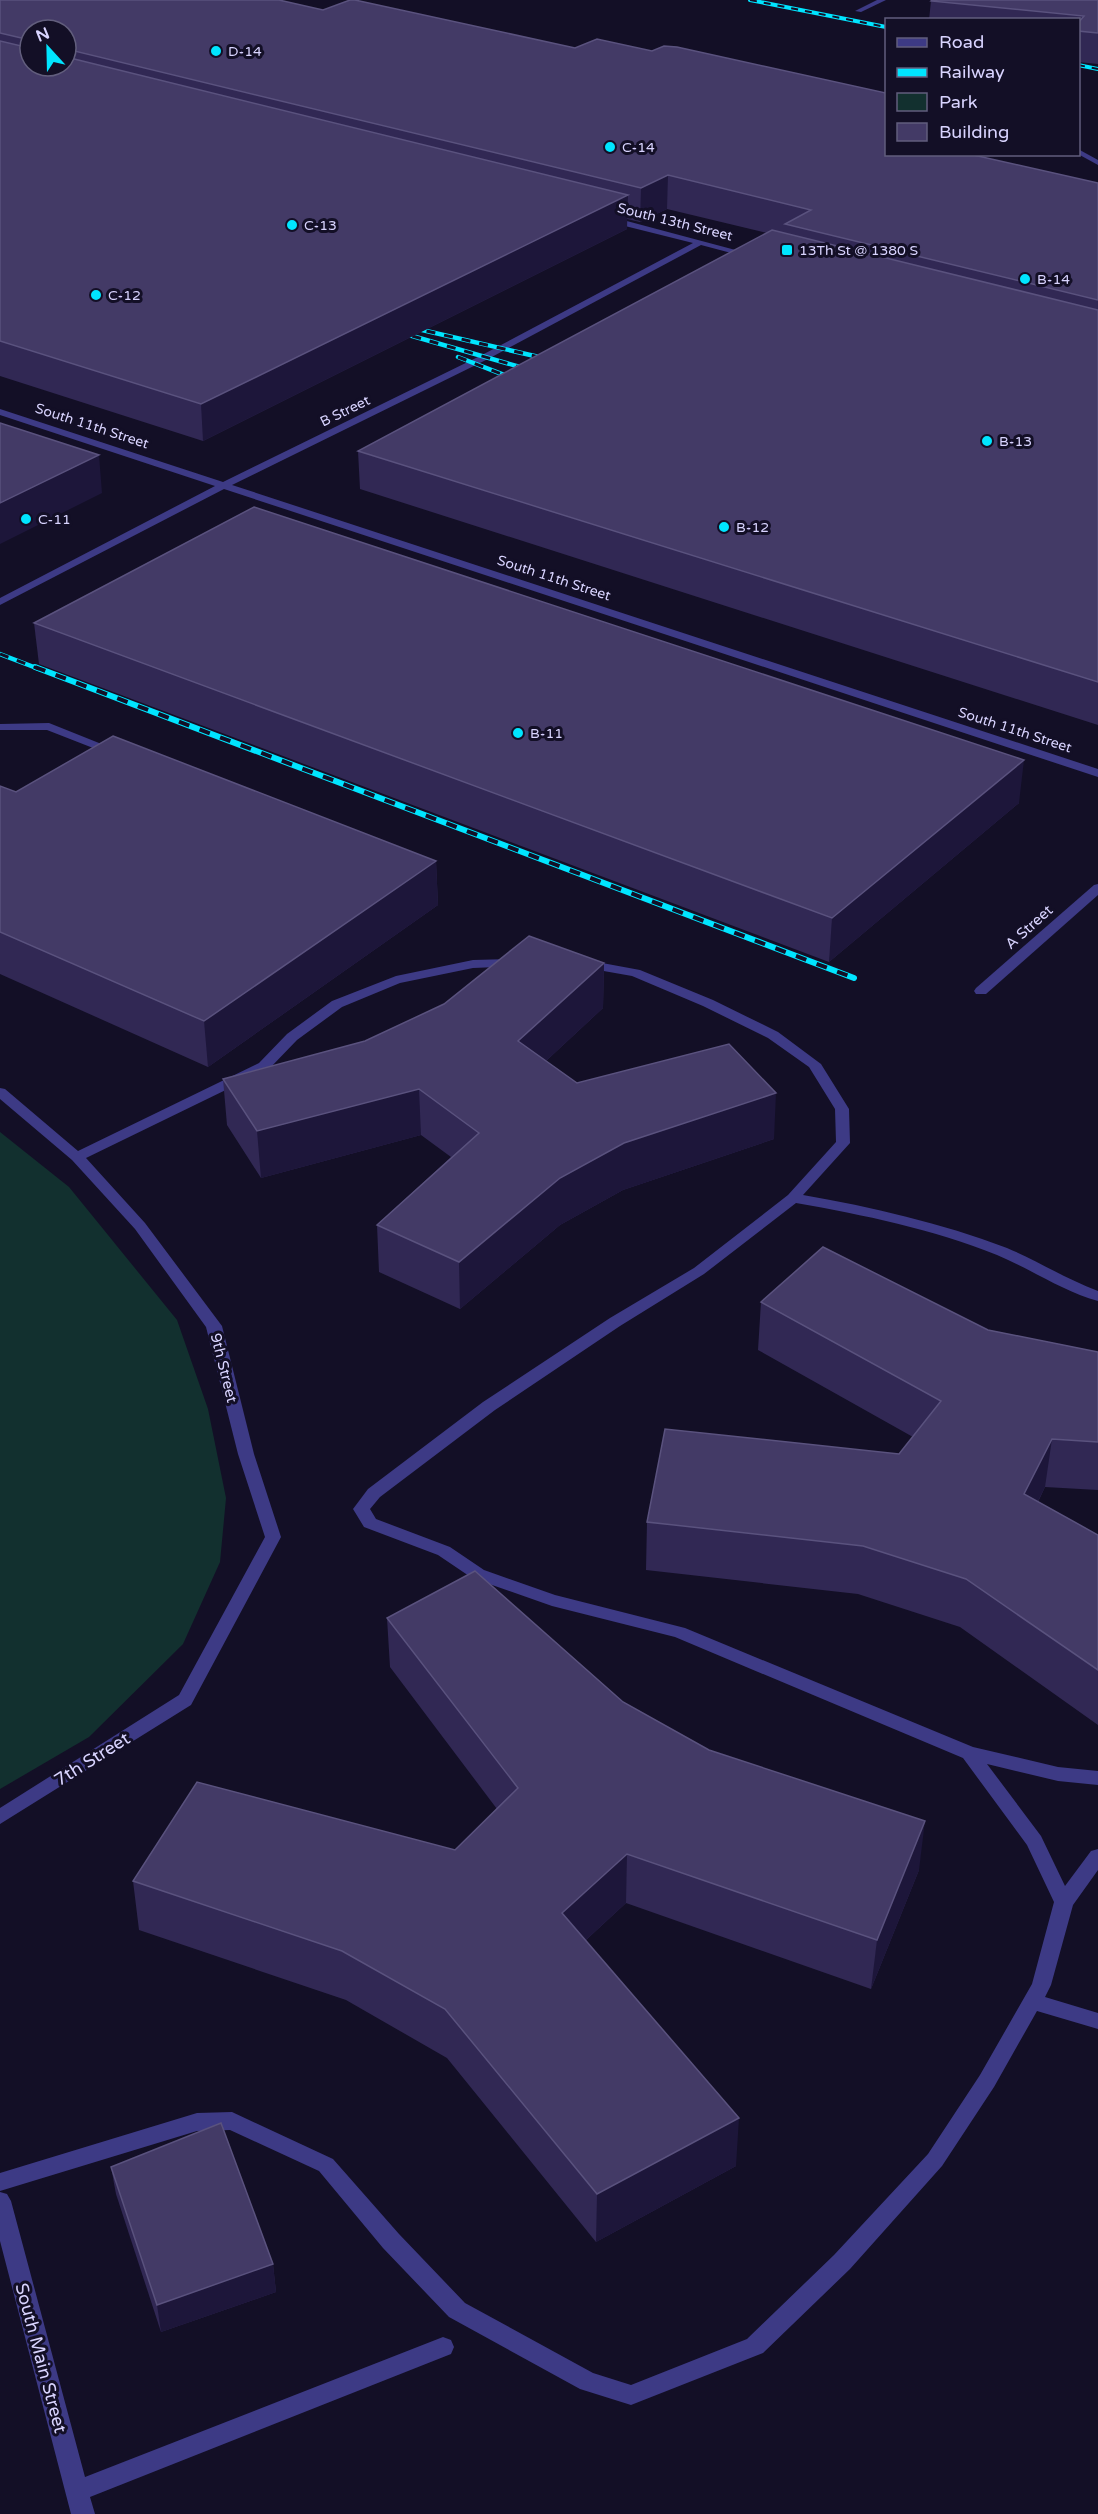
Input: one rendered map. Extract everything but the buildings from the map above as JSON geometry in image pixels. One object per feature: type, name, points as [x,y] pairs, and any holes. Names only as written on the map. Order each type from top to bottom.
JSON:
[{"type":"lane","points":[[860,10],[883,0]]},
{"type":"lane","points":[[1080,152],[1098,163]]},
{"type":"lane","name":"South 13th Street","points":[[597,216],[769,259]]},
{"type":"lane","name":"B Street","points":[[0,602],[224,485],[485,357],[701,242]]},
{"type":"lane","name":"South 11th Street","points":[[0,412],[1098,773]]},
{"type":"lane","points":[[0,727],[49,726],[124,757]]},
{"type":"lane","name":"A Street","points":[[981,991],[1098,888]]},
{"type":"lane","points":[[568,961],[635,973],[708,1003],[773,1035],[814,1064],[842,1109],[843,1143],[793,1198],[699,1271],[615,1322],[489,1406],[374,1493],[361,1509],[370,1523],[444,1551],[478,1574],[552,1600],[679,1632],[969,1753],[1058,1774],[1098,1778]]},
{"type":"lane","points":[[77,1157],[264,1066],[292,1036],[338,1004],[407,978],[473,964],[533,962]]},
{"type":"lane","name":"9th Street","points":[[0,1092],[77,1157],[140,1226],[214,1326],[246,1454],[273,1537],[184,1700]]},
{"type":"lane","points":[[793,1198],[865,1210],[946,1231],[1005,1253],[1070,1287],[1098,1296]]},
{"type":"lane","name":"7th Street","points":[[0,1817],[184,1700]]},
{"type":"lane","points":[[969,1753],[1034,1841],[1064,1902]]},
{"type":"lane","points":[[0,2182],[197,2122],[232,2121],[326,2165],[391,2241],[457,2310],[588,2382],[631,2395],[755,2346],[842,2262],[935,2160],[987,2081],[1041,1985],[1064,1902],[1098,1856]]},
{"type":"lane","points":[[1032,2001],[1098,2021]]},
{"type":"lane","name":"South Main Street","points":[[0,2209],[82,2514]]},
{"type":"lane","points":[[76,2491],[443,2347]]},
{"type":"green space","points":[[0,1132],[69,1187],[177,1320],[208,1409],[226,1498],[220,1562],[183,1644],[89,1737],[0,1789]]},
{"type":"railway","points":[[750,0],[885,27]]},
{"type":"railway","points":[[1080,65],[1098,69]]},
{"type":"railway","points":[[409,327],[552,360]]},
{"type":"railway","points":[[395,331],[534,371]]},
{"type":"railway","points":[[458,357],[517,380]]},
{"type":"railway","points":[[0,654],[39,669]]},
{"type":"railway","points":[[35,667],[854,978]]},
{"type":"place","name":"D-14","points":[[216,51]]},
{"type":"place","name":"C-14","points":[[610,147]]},
{"type":"place","name":"C-13","points":[[292,225]]},
{"type":"place","name":"13Th St @ 1380 S","points":[[787,250]]},
{"type":"place","name":"B-14","points":[[1025,279]]},
{"type":"place","name":"C-12","points":[[96,295]]},
{"type":"place","name":"B-13","points":[[987,441]]},
{"type":"place","name":"C-11","points":[[26,519]]},
{"type":"place","name":"B-12","points":[[724,527]]},
{"type":"place","name":"B-11","points":[[518,733]]}]
